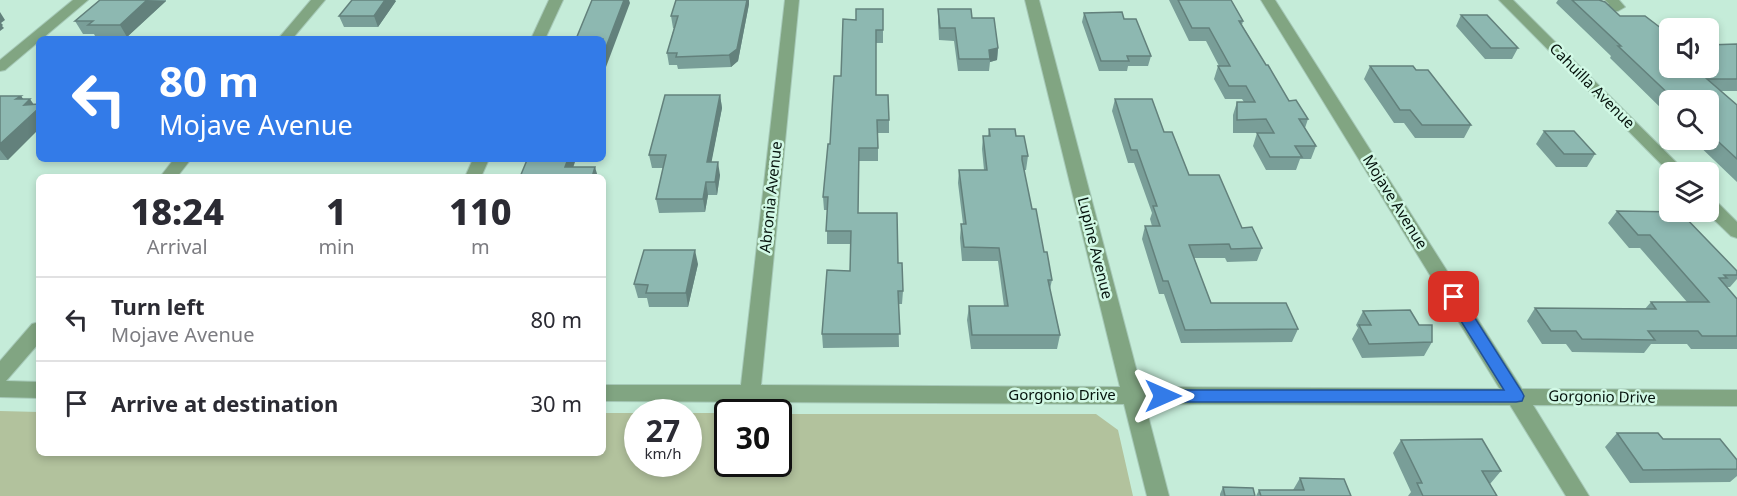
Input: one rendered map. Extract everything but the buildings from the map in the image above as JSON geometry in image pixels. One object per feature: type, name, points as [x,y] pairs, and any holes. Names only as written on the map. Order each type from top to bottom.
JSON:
[{"type":"street","points":[[37,36],[81,0]]},
{"type":"street","points":[[288,36],[318,0]]},
{"type":"street","points":[[539,36],[556,0]]},
{"type":"street","name":"Abronia Avenue","points":[[750,395],[792,0]]},
{"type":"street","name":"Lupine Avenue","points":[[1032,0],[1158,496]]},
{"type":"street","name":"Mojave Avenue","points":[[1268,0],[1578,496]]},
{"type":"street","name":"Cahuilla Avenue","points":[[1506,0],[1668,162]]},
{"type":"street","points":[[1600,9],[1618,7],[1612,0]]},
{"type":"street","points":[[0,67],[36,37]]},
{"type":"street","points":[[170,174],[180,162]]},
{"type":"street","points":[[1719,214],[1737,232]]},
{"type":"street","points":[[0,375],[36,333]]},
{"type":"street","points":[[0,389],[36,390]]},
{"type":"street","name":"Gorgonio Drive","points":[[606,393],[1737,398]]},
{"type":"green space","points":[[0,411],[36,412],[36,456],[606,456],[606,413],[624,413],[624,477],[702,477],[702,413],[714,413],[714,477],[792,477],[792,414],[1096,414],[1118,430],[1133,496],[0,496]]},
{"type":"route","points":[[1163,396],[1516,396],[1454,297]]}]
